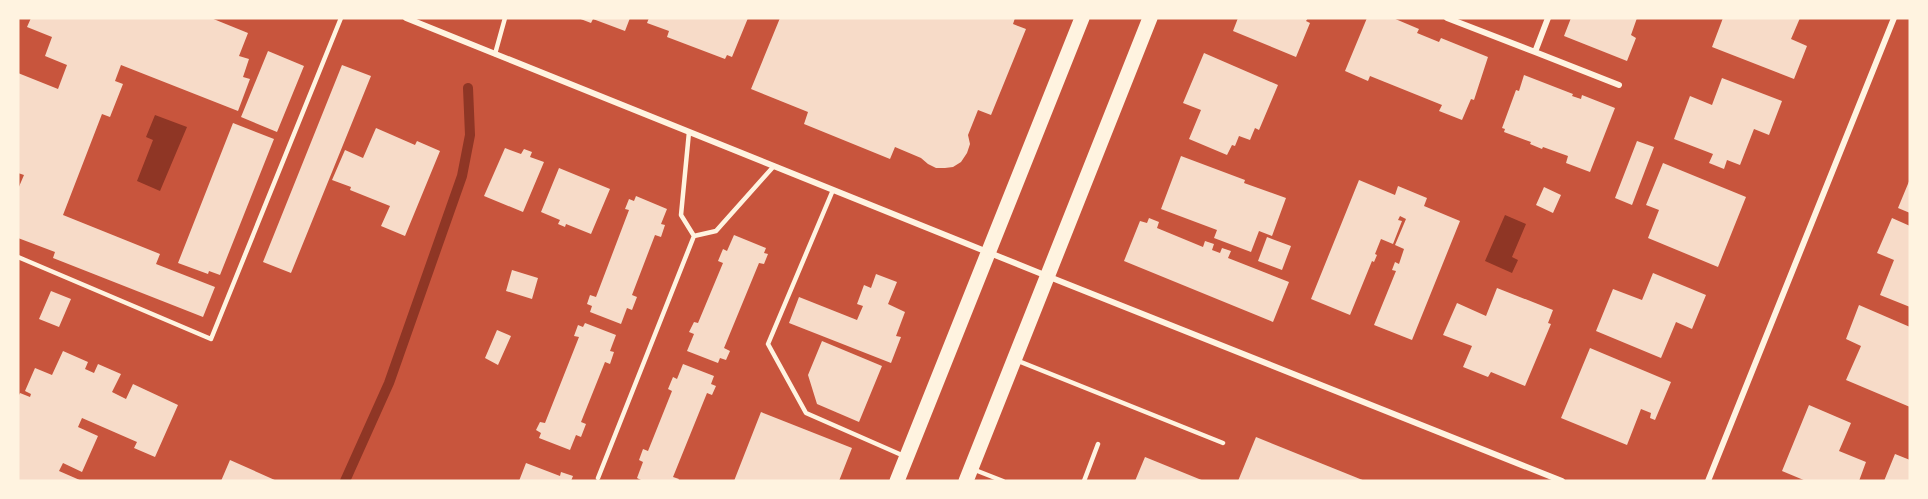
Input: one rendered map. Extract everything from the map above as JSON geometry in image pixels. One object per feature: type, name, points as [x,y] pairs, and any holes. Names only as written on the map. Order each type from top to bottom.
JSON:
[{"type":"main road","points":[[897,481],[1082,18]]},
{"type":"main road","points":[[969,475],[1149,18]]},
{"type":"street","points":[[406,18],[1562,481]]},
{"type":"street","points":[[1447,18],[1619,86]]},
{"type":"street","points":[[1535,52],[1548,18]]},
{"type":"street","points":[[1708,481],[1894,18]]},
{"type":"lane","points":[[18,257],[211,339],[341,18]]},
{"type":"lane","points":[[495,54],[505,18]]},
{"type":"lane","points":[[689,132],[681,215],[694,236]]},
{"type":"lane","points":[[694,236],[716,231],[774,166]]},
{"type":"lane","points":[[833,190],[768,344],[807,413],[907,457]]},
{"type":"lane","points":[[598,478],[694,236]]},
{"type":"lane","points":[[1014,360],[1222,443]]},
{"type":"lane","points":[[1084,481],[1098,444]]},
{"type":"lane","points":[[969,475],[1003,481]]},
{"type":"shaded area","points":[[155,115],[187,127],[160,191],[137,181],[153,140],[146,137]]},
{"type":"shaded area","points":[[1505,215],[1526,224],[1512,257],[1518,260],[1512,273],[1485,261]]},
{"type":"building","points":[[31,18],[211,18],[248,33],[239,56],[249,59],[243,77],[250,79],[238,111],[121,65],[115,81],[123,84],[110,117],[102,114],[63,215],[160,254],[156,264],[215,287],[203,317],[53,258],[55,252],[18,238],[18,189],[24,175],[18,173],[18,73],[58,89],[67,65],[45,56],[52,37],[27,27]]},
{"type":"building","points":[[578,18],[630,18],[625,31],[593,19],[591,23]]},
{"type":"building","points":[[649,18],[748,18],[732,57],[727,55],[725,59],[667,37],[669,31],[647,23]]},
{"type":"building","points":[[780,18],[1015,18],[1013,24],[1026,29],[991,115],[978,110],[968,135],[970,144],[967,153],[961,162],[953,167],[936,168],[921,158],[895,147],[890,159],[804,124],[808,112],[751,89]]},
{"type":"building","points":[[1238,18],[1308,18],[1306,21],[1310,23],[1296,57],[1233,31]]},
{"type":"building","points":[[1367,18],[1393,18],[1419,29],[1417,33],[1439,42],[1441,38],[1488,57],[1474,100],[1471,99],[1462,120],[1439,111],[1442,105],[1370,76],[1368,81],[1345,71]]},
{"type":"building","points":[[1571,18],[1637,18],[1631,35],[1636,38],[1627,61],[1564,36]]},
{"type":"building","points":[[1723,18],[1800,18],[1791,39],[1807,46],[1794,79],[1712,47]]},
{"type":"building","points":[[268,51],[304,66],[277,132],[241,117]]},
{"type":"building","points":[[1204,53],[1278,85],[1259,130],[1255,128],[1250,140],[1239,136],[1235,146],[1232,145],[1227,155],[1189,139],[1201,110],[1183,103]]},
{"type":"building","points":[[342,65],[371,76],[291,273],[263,262]]},
{"type":"building","points":[[1524,75],[1573,94],[1572,96],[1581,99],[1582,95],[1615,108],[1590,172],[1566,163],[1568,156],[1543,147],[1542,149],[1530,144],[1531,142],[1504,132],[1505,129],[1502,128]]},
{"type":"building","points":[[1722,78],[1782,101],[1769,135],[1754,129],[1740,165],[1727,160],[1724,169],[1709,163],[1713,154],[1674,139],[1690,96],[1712,105]]},
{"type":"building","points":[[233,123],[274,139],[220,275],[209,271],[208,274],[178,263]]},
{"type":"building","points":[[376,128],[415,145],[417,141],[440,151],[405,236],[381,226],[390,206],[332,180],[345,150],[363,158]]},
{"type":"building","points":[[1637,141],[1654,147],[1632,205],[1615,198]]},
{"type":"building","points":[[505,148],[521,154],[524,149],[532,152],[530,157],[544,162],[523,212],[484,196]]},
{"type":"building","points":[[1181,156],[1286,198],[1272,236],[1259,231],[1251,252],[1214,238],[1217,230],[1161,209]]},
{"type":"building","points":[[1663,163],[1746,197],[1718,267],[1648,238],[1659,210],[1646,205]]},
{"type":"building","points":[[559,168],[610,189],[591,234],[566,224],[565,227],[558,224],[560,220],[541,212]]},
{"type":"building","points":[[1910,179],[1910,213],[1898,208]]},
{"type":"building","points":[[1359,180],[1395,195],[1398,186],[1427,198],[1424,206],[1460,221],[1412,340],[1374,325],[1396,271],[1392,270],[1395,262],[1399,264],[1404,249],[1395,245],[1406,219],[1400,216],[1398,220],[1402,221],[1393,244],[1381,239],[1375,254],[1377,255],[1374,262],[1372,261],[1350,315],[1311,299]]},
{"type":"building","points":[[1544,187],[1561,195],[1553,213],[1536,205]]},
{"type":"building","points":[[636,196],[667,209],[661,224],[665,225],[661,237],[655,235],[632,295],[637,297],[632,310],[627,308],[621,324],[590,312],[592,306],[587,304],[590,295],[596,297],[629,210],[625,209],[629,199],[634,201]]},
{"type":"building","points":[[1149,218],[1159,222],[1157,228],[1203,247],[1205,241],[1214,244],[1212,250],[1220,253],[1222,248],[1231,251],[1228,258],[1289,282],[1273,322],[1124,261],[1140,221],[1147,223]]},
{"type":"building","points":[[1892,218],[1910,226],[1910,307],[1880,295],[1894,260],[1877,253]]},
{"type":"building","points":[[734,235],[766,248],[764,253],[768,254],[764,264],[759,263],[724,348],[730,351],[726,360],[720,358],[718,363],[687,351],[694,334],[689,332],[694,322],[698,323],[723,263],[718,261],[723,249],[727,251]]},
{"type":"building","points":[[1267,237],[1291,246],[1282,270],[1258,261]]},
{"type":"building","points":[[512,270],[538,278],[532,299],[506,291]]},
{"type":"building","points":[[1653,273],[1706,295],[1692,329],[1676,322],[1661,358],[1596,331],[1613,289],[1642,300]]},
{"type":"building","points":[[876,274],[897,282],[888,304],[905,312],[896,336],[901,337],[891,363],[789,323],[799,297],[857,320],[863,306],[857,304],[864,285],[871,288]]},
{"type":"building","points":[[1497,288],[1553,310],[1548,323],[1551,324],[1525,386],[1491,372],[1488,377],[1463,367],[1472,346],[1443,335],[1457,303],[1486,316]]},
{"type":"building","points":[[51,291],[71,299],[59,327],[39,319]]},
{"type":"building","points":[[1859,305],[1910,327],[1910,407],[1846,380],[1861,346],[1846,339]]},
{"type":"building","points":[[585,323],[616,335],[610,351],[614,352],[610,364],[605,362],[581,422],[586,424],[581,437],[576,435],[570,450],[539,438],[541,433],[536,430],[540,422],[545,423],[579,337],[574,336],[578,325],[583,327]]},
{"type":"building","points":[[497,330],[511,336],[498,365],[485,358]]},
{"type":"building","points":[[822,341],[882,366],[859,422],[817,404],[808,375]]},
{"type":"building","points":[[1590,348],[1671,382],[1655,420],[1650,418],[1651,413],[1641,409],[1627,445],[1561,418]]},
{"type":"building","points":[[63,351],[88,362],[85,369],[94,373],[98,364],[121,374],[112,392],[126,399],[133,384],[178,405],[155,457],[134,448],[137,442],[82,418],[78,427],[98,436],[82,472],[63,463],[59,471],[82,481],[18,481],[18,397],[20,393],[30,397],[31,394],[25,391],[35,368],[52,375]]},
{"type":"building","points":[[683,364],[714,376],[711,384],[716,386],[712,395],[707,393],[673,477],[679,479],[678,481],[643,481],[637,478],[643,462],[639,460],[643,449],[648,451],[672,391],[668,389],[673,377],[677,379]]},
{"type":"building","points":[[1809,405],[1851,423],[1839,451],[1866,462],[1859,481],[1806,481],[1782,471]]},
{"type":"building","points":[[761,412],[852,448],[839,481],[734,481]]},
{"type":"building","points":[[1256,437],[1365,481],[1238,481]]},
{"type":"building","points":[[1895,454],[1910,460],[1910,481],[1884,481]]},
{"type":"building","points":[[1145,457],[1204,481],[1135,481]]},
{"type":"building","points":[[230,460],[277,481],[221,481]]},
{"type":"building","points":[[526,463],[560,476],[561,472],[573,476],[571,481],[519,481]]},
{"type":"waterway","points":[[345,481],[389,383],[462,176],[470,135],[468,88]]}]
